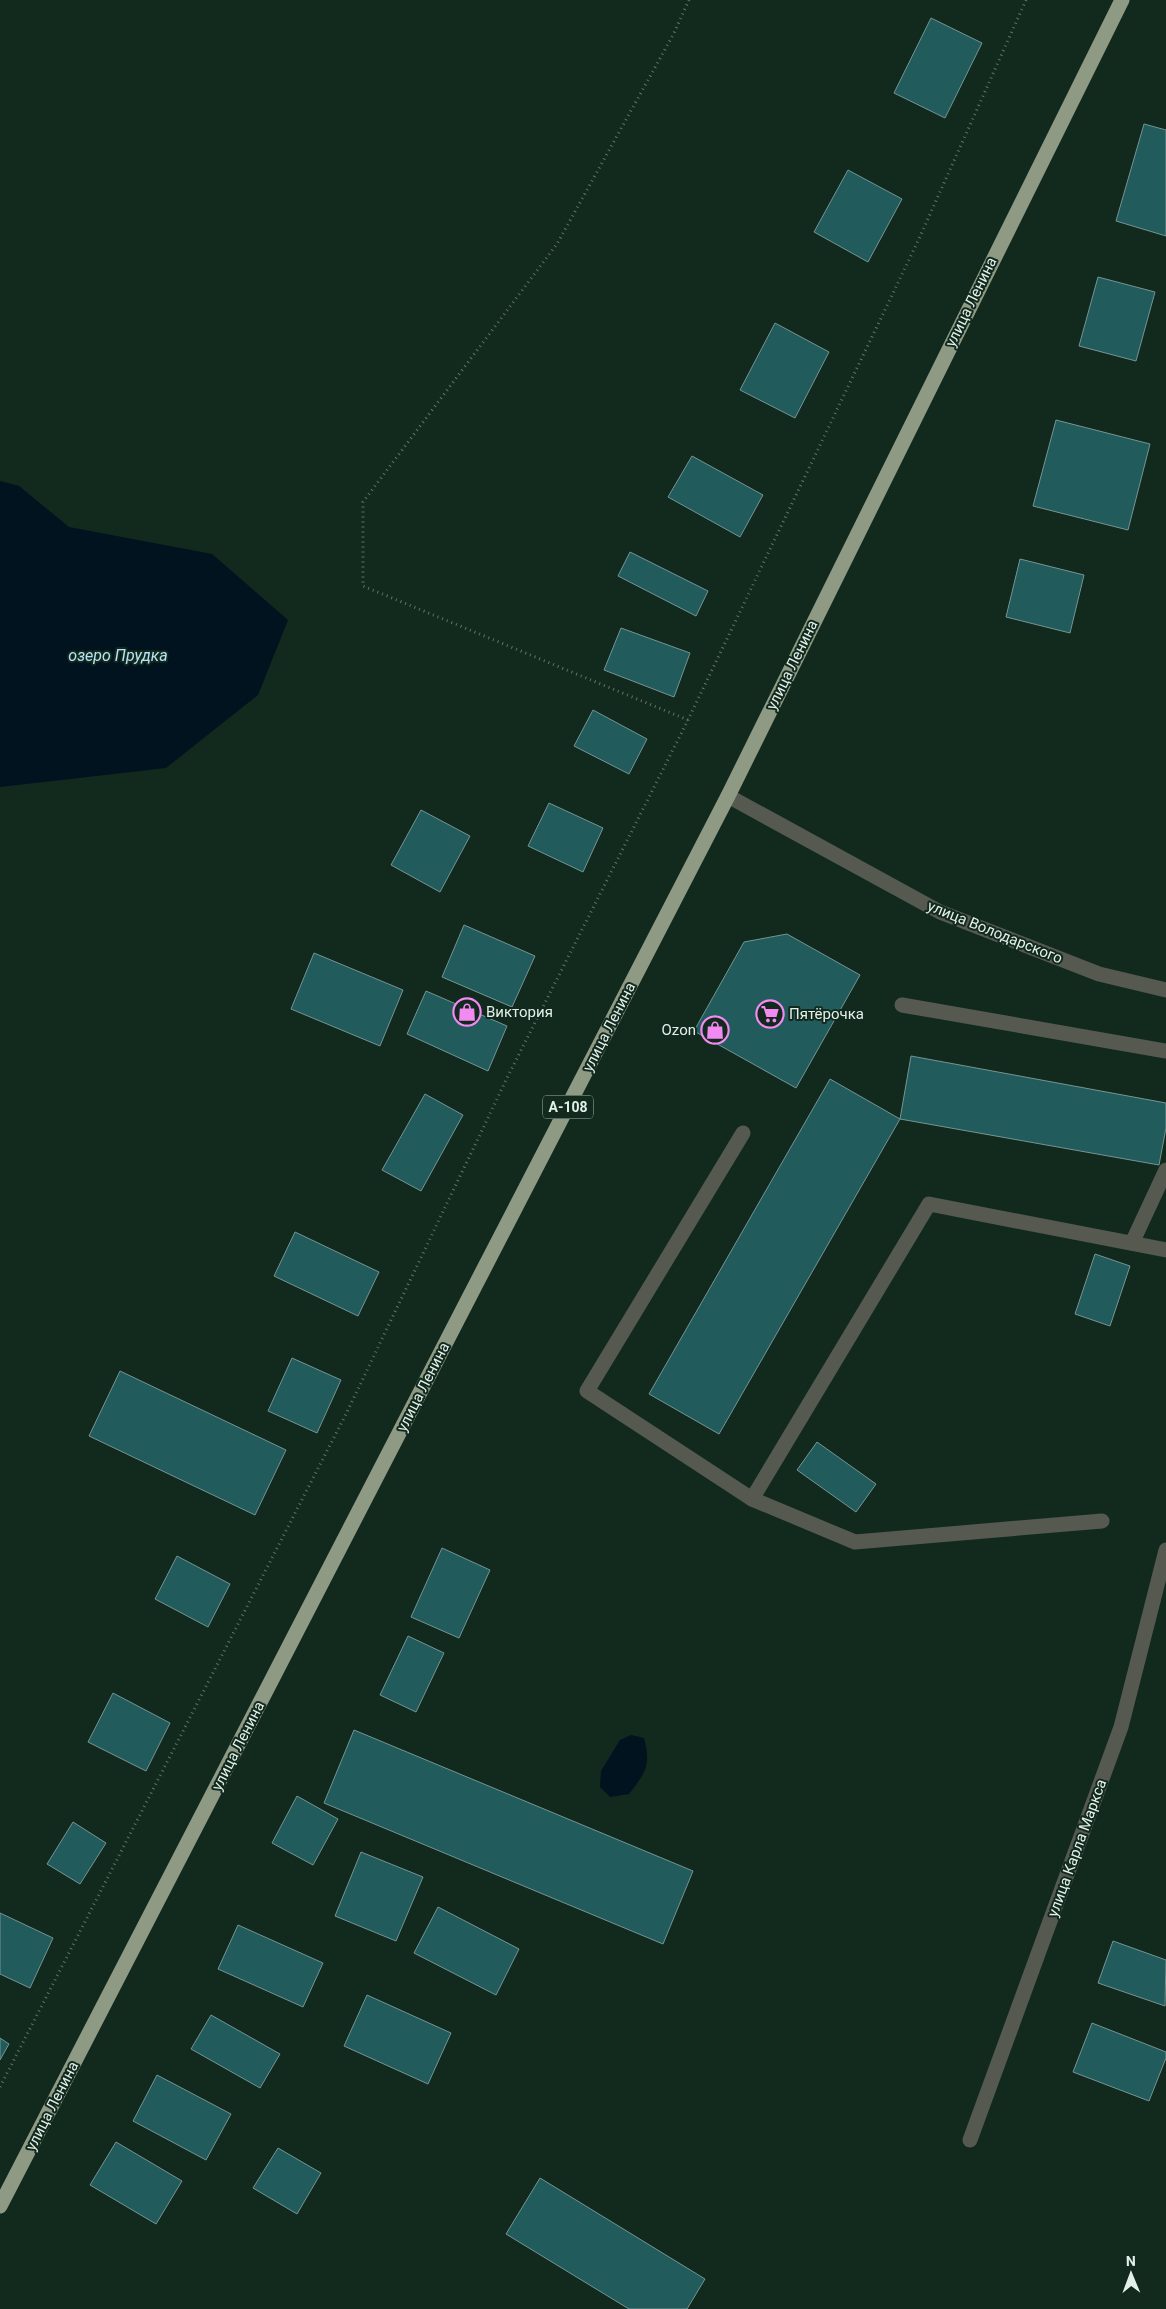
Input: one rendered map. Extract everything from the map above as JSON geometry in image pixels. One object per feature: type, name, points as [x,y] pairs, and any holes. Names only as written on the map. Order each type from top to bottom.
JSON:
[{"type":"highway","name":"улица Ленина","points":[[0,2206],[728,796],[1122,0]]},
{"type":"street","name":"улица Володарского","points":[[728,796],[940,912],[1099,974],[1166,990]]},
{"type":"street","points":[[902,1005],[1166,1050]]},
{"type":"street","points":[[743,1133],[587,1390],[752,1499],[855,1542],[1102,1521]]},
{"type":"street","points":[[1132,1243],[1166,1170]]},
{"type":"street","points":[[752,1499],[929,1204],[1166,1250]]},
{"type":"street","name":"улица Карла Маркса","points":[[970,2140],[1122,1727],[1166,1550]]},
{"type":"path","points":[[688,720],[362,586],[363,502],[557,244],[673,35],[690,0]]},
{"type":"path","points":[[0,2087],[346,1414],[508,1076],[688,720],[918,241],[1026,0]]},
{"type":"water","name":"озеро Прудка","points":[[0,481],[19,486],[69,527],[212,554],[288,620],[258,695],[166,768],[0,787]]},
{"type":"water","points":[[631,1735],[644,1738],[647,1755],[646,1768],[640,1780],[629,1794],[610,1797],[600,1787],[601,1771],[620,1740]]},
{"type":"building","points":[[931,18],[982,43],[945,118],[894,93]]},
{"type":"building","points":[[1144,124],[1166,130],[1166,236],[1116,221]]},
{"type":"building","points":[[848,170],[902,199],[868,262],[814,232]]},
{"type":"building","points":[[1098,277],[1155,292],[1136,361],[1079,346]]},
{"type":"building","points":[[775,323],[829,352],[795,418],[740,390]]},
{"type":"building","points":[[1056,420],[1150,444],[1128,530],[1033,506]]},
{"type":"building","points":[[692,456],[763,495],[740,537],[668,497]]},
{"type":"building","points":[[630,552],[708,591],[696,616],[618,576]]},
{"type":"building","points":[[1020,559],[1084,575],[1070,633],[1006,617]]},
{"type":"building","points":[[621,628],[690,653],[674,697],[604,670]]},
{"type":"building","points":[[593,710],[647,739],[629,774],[574,746]]},
{"type":"building","points":[[549,803],[603,828],[583,872],[528,846]]},
{"type":"building","points":[[421,810],[470,836],[440,892],[391,865]]},
{"type":"building","points":[[464,925],[535,956],[512,1007],[442,977]]},
{"type":"building","points":[[787,934],[860,975],[796,1088],[694,1031],[744,942]]},
{"type":"building","points":[[314,953],[403,990],[380,1046],[291,1009]]},
{"type":"building","points":[[426,991],[507,1026],[488,1071],[407,1034]]},
{"type":"building","points":[[911,1056],[1166,1103],[1166,1128],[1159,1165],[900,1119]]},
{"type":"building","points":[[830,1079],[900,1119],[719,1434],[649,1394]]},
{"type":"building","points":[[425,1094],[463,1115],[421,1191],[382,1170]]},
{"type":"building","points":[[295,1232],[379,1272],[358,1316],[274,1276]]},
{"type":"building","points":[[1095,1254],[1130,1266],[1110,1326],[1075,1314]]},
{"type":"building","points":[[292,1358],[341,1380],[317,1433],[268,1411]]},
{"type":"building","points":[[120,1371],[286,1450],[255,1515],[89,1436]]},
{"type":"building","points":[[817,1442],[876,1484],[856,1512],[797,1470]]},
{"type":"building","points":[[442,1548],[490,1570],[459,1638],[411,1617]]},
{"type":"building","points":[[177,1556],[230,1584],[208,1627],[155,1599]]},
{"type":"building","points":[[408,1636],[444,1653],[416,1712],[380,1695]]},
{"type":"building","points":[[113,1693],[170,1723],[146,1771],[88,1742]]},
{"type":"building","points":[[354,1730],[693,1871],[663,1944],[324,1803]]},
{"type":"building","points":[[297,1796],[338,1819],[313,1865],[272,1843]]},
{"type":"building","points":[[73,1822],[106,1843],[80,1884],[47,1864]]},
{"type":"building","points":[[361,1852],[423,1877],[396,1941],[335,1916]]},
{"type":"building","points":[[438,1907],[519,1949],[496,1995],[414,1953]]},
{"type":"building","points":[[0,1913],[53,1938],[30,1988],[0,1974]]},
{"type":"building","points":[[238,1925],[323,1963],[303,2007],[218,1969]]},
{"type":"building","points":[[1113,1941],[1166,1960],[1165,2006],[1098,1983]]},
{"type":"building","points":[[367,1995],[451,2033],[428,2084],[344,2046]]},
{"type":"building","points":[[211,2015],[280,2054],[260,2088],[191,2049]]},
{"type":"building","points":[[1092,2023],[1166,2052],[1166,2058],[1149,2101],[1073,2072]]},
{"type":"building","points":[[0,2038],[9,2044],[0,2060]]},
{"type":"building","points":[[157,2075],[231,2114],[206,2160],[133,2121]]},
{"type":"building","points":[[116,2142],[182,2181],[156,2224],[90,2185]]},
{"type":"building","points":[[278,2148],[321,2173],[297,2214],[253,2188]]},
{"type":"building","points":[[540,2178],[705,2279],[687,2309],[629,2309],[506,2234]]},
{"type":"place","name":"Виктория","points":[[467,1012]]},
{"type":"place","name":"Пятёрочка","points":[[770,1014]]},
{"type":"place","name":"Ozon","points":[[715,1030]]}]
